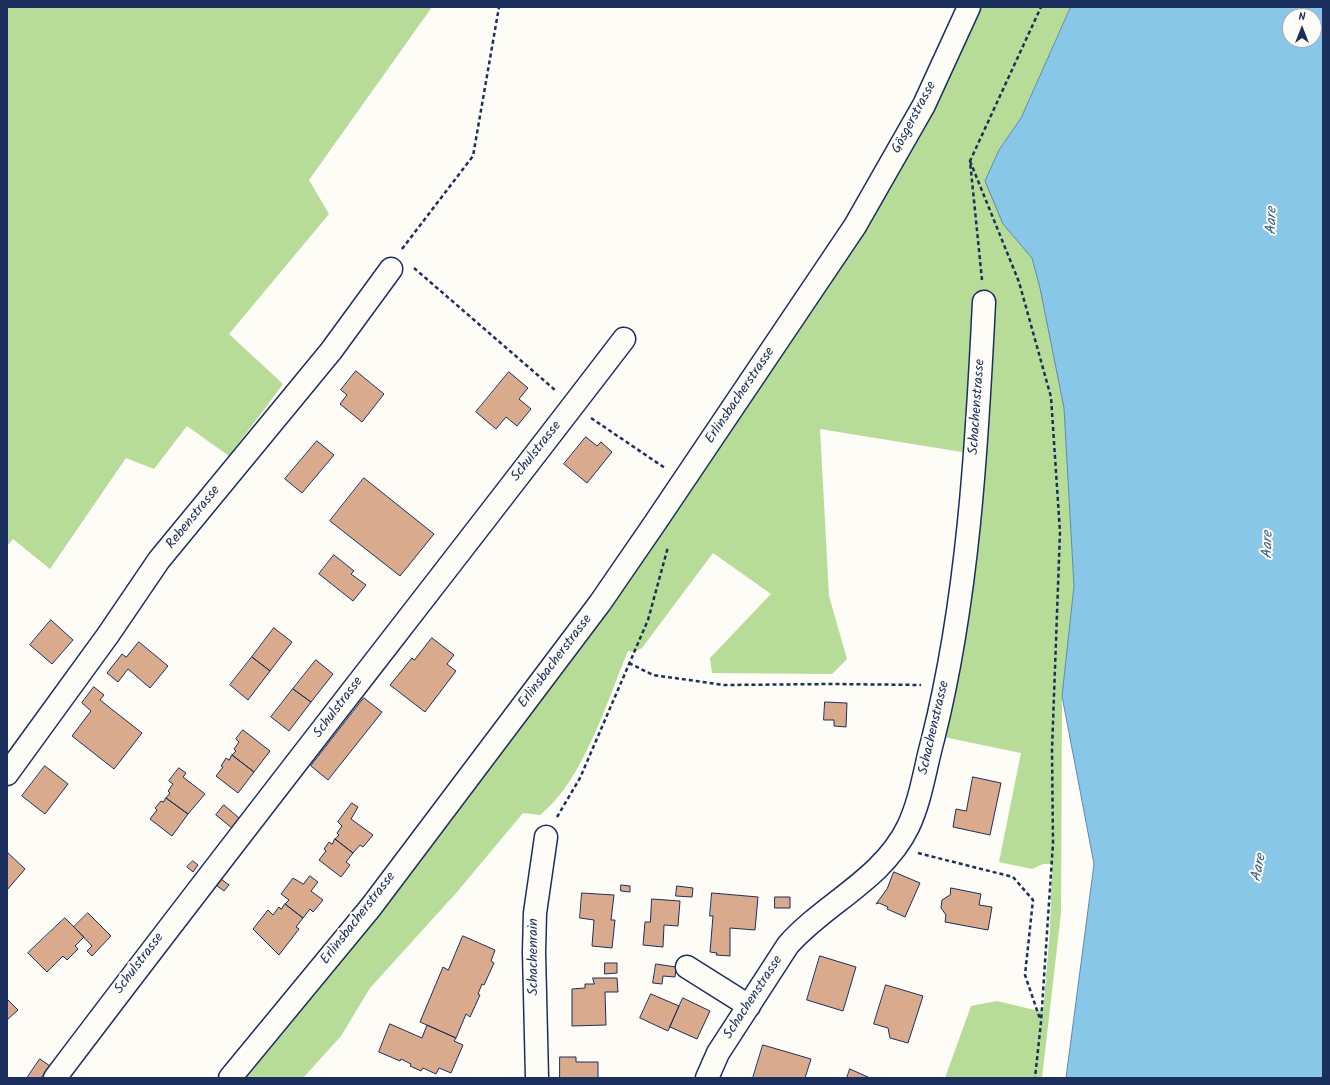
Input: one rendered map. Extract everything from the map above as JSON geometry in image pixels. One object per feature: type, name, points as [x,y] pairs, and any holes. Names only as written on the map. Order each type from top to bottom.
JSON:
[{"type":"street","name":"Gösgerstrasse","points":[[855,226],[924,105],[969,7]]},
{"type":"street","name":"Erlinsbacherstrasse","points":[[230,1078],[371,907],[600,603],[684,481],[855,226]]},
{"type":"street","name":"Rebenstrasse","points":[[7,774],[108,635],[159,560],[331,351],[395,262]]},
{"type":"street","name":"Schachenstrasse","points":[[706,1078],[718,1053],[788,945],[800,932],[858,886],[895,847],[910,821],[919,796],[945,689],[962,571],[978,418],[984,302]]},
{"type":"street","name":"Schulstrasse","points":[[55,1078],[155,945],[274,794],[624,339]]},
{"type":"street","name":"Schachenrain","points":[[537,1078],[534,952],[536,913],[546,837]]},
{"type":"street","points":[[687,967],[749,1006]]},
{"type":"path","points":[[498,7],[473,156],[395,262],[572,406],[684,481]]},
{"type":"path","points":[[984,302],[970,161],[1041,7]]},
{"type":"path","points":[[970,161],[1019,282],[1051,397],[1060,532],[1052,750],[1053,843],[1036,1078]]},
{"type":"path","points":[[546,837],[580,778],[648,620],[665,554],[671,541]]},
{"type":"path","points":[[629,663],[653,675],[724,686],[835,684],[921,685],[945,689]]},
{"type":"path","points":[[895,847],[1013,877],[1032,900],[1025,975],[1041,1022]]},
{"type":"green space","points":[[7,7],[432,7],[309,180],[329,214],[229,334],[283,384],[229,456],[187,426],[154,469],[126,458],[50,569],[13,539],[7,546]]},
{"type":"green space","points":[[978,7],[1071,7],[1021,118],[999,150],[1003,224],[1032,258],[1040,288],[1064,408],[1074,586],[1062,696],[1061,913],[1042,1078],[945,1078],[971,1006],[997,1001],[1043,1012],[1050,930],[1052,864],[1043,864],[1032,869],[999,862],[1021,753],[939,736],[968,453],[820,429],[829,596],[847,659],[832,674],[712,673],[710,658],[771,594],[713,553],[642,648],[634,652],[628,651],[592,739],[569,782],[555,800],[540,815],[523,813],[457,892],[370,988],[341,1036],[303,1078],[242,1078],[620,592]]},
{"type":"water","name":"Aare","points":[[1071,7],[1323,7],[1323,1078],[1066,1078],[1094,864],[1062,696],[1074,586],[1064,408],[1040,288],[1032,258],[1003,224],[985,181],[999,150],[1021,118]]},
{"type":"building","points":[[356,371],[384,394],[362,422],[340,404],[347,395],[341,390]]},
{"type":"building","points":[[509,372],[528,388],[519,399],[531,409],[517,426],[506,417],[496,429],[476,412]]},
{"type":"building","points":[[586,437],[597,446],[601,442],[612,452],[587,483],[564,464]]},
{"type":"building","points":[[317,441],[334,455],[302,493],[285,479]]},
{"type":"building","points":[[364,478],[434,534],[400,576],[330,521]]},
{"type":"building","points":[[334,555],[354,571],[351,574],[366,585],[353,601],[319,574]]},
{"type":"building","points":[[51,620],[73,640],[52,664],[30,645]]},
{"type":"building","points":[[274,628],[292,642],[270,671],[252,657]]},
{"type":"building","points":[[432,638],[454,655],[447,664],[456,671],[425,712],[390,685],[412,658],[414,660]]},
{"type":"building","points":[[139,642],[168,666],[150,688],[128,669],[118,682],[107,673],[122,654],[126,657]]},
{"type":"building","points":[[252,657],[270,671],[248,700],[230,685]]},
{"type":"building","points":[[316,660],[333,674],[311,702],[293,689]]},
{"type":"building","points":[[94,687],[104,695],[100,700],[142,733],[114,769],[72,736],[91,711],[82,703]]},
{"type":"building","points":[[293,689],[311,702],[289,731],[271,717]]},
{"type":"building","points":[[364,698],[382,712],[328,780],[311,766]]},
{"type":"building","points":[[825,702],[847,703],[846,727],[834,726],[834,720],[824,720]]},
{"type":"building","points":[[243,730],[270,751],[254,772],[232,755],[236,751],[234,749],[239,742],[236,739]]},
{"type":"building","points":[[232,755],[254,772],[238,793],[216,776],[223,767],[221,766],[226,758],[229,760]]},
{"type":"building","points":[[45,766],[68,784],[45,814],[22,796]]},
{"type":"building","points":[[179,768],[186,773],[183,777],[205,794],[188,814],[166,798],[170,793],[168,791],[173,784],[169,781]]},
{"type":"building","points":[[973,777],[1001,783],[990,835],[953,827],[956,809],[966,811]]},
{"type":"building","points":[[166,798],[188,814],[172,836],[150,819],[157,810],[155,808]]},
{"type":"building","points":[[352,803],[358,807],[351,819],[373,835],[363,847],[360,845],[353,853],[335,839],[339,835],[337,833],[342,826],[338,822]]},
{"type":"building","points":[[224,805],[239,818],[232,828],[216,815]]},
{"type":"building","points":[[335,839],[353,853],[346,862],[350,865],[341,877],[319,860],[326,851],[324,849],[329,842],[332,844]]},
{"type":"building","points":[[7,852],[25,869],[7,890]]},
{"type":"building","points":[[193,861],[198,865],[193,872],[187,867]]},
{"type":"building","points":[[894,872],[920,883],[905,917],[887,909],[888,907],[879,903],[876,904],[887,889]]},
{"type":"building","points":[[310,876],[318,882],[311,891],[323,900],[313,912],[310,909],[303,918],[285,904],[289,900],[281,894],[293,878],[303,884]]},
{"type":"building","points":[[221,879],[229,885],[224,891],[216,885]]},
{"type":"building","points":[[621,885],[630,886],[630,892],[621,891]]},
{"type":"building","points":[[677,886],[693,888],[692,897],[676,896]]},
{"type":"building","points":[[951,888],[981,894],[979,905],[992,907],[988,930],[945,922],[946,915],[941,908],[942,900],[950,895]]},
{"type":"building","points":[[582,893],[614,895],[611,920],[615,920],[612,948],[592,946],[594,920],[580,918]]},
{"type":"building","points":[[712,893],[758,897],[755,930],[730,928],[730,956],[716,955],[717,953],[710,952],[713,916],[710,916]]},
{"type":"building","points":[[775,897],[790,897],[790,908],[775,908]]},
{"type":"building","points":[[652,899],[680,901],[678,926],[664,925],[663,947],[643,945],[645,922],[650,922]]},
{"type":"building","points":[[285,904],[303,918],[296,927],[299,929],[279,955],[253,929],[268,910],[273,915],[279,907],[281,909]]},
{"type":"building","points":[[88,913],[111,936],[92,956],[87,951],[92,946],[74,927]]},
{"type":"building","points":[[65,918],[84,937],[75,946],[78,949],[67,960],[63,956],[47,972],[28,953]]},
{"type":"building","points":[[463,936],[495,950],[491,961],[494,963],[484,985],[482,984],[478,994],[480,995],[470,1017],[466,1014],[456,1038],[420,1022],[443,967],[448,970]]},
{"type":"building","points":[[820,956],[856,967],[843,1011],[807,1000]]},
{"type":"building","points":[[605,963],[617,963],[617,973],[605,974]]},
{"type":"building","points":[[656,964],[676,967],[675,977],[663,976],[662,984],[653,983]]},
{"type":"building","points":[[593,978],[617,978],[618,992],[605,992],[606,1025],[572,1026],[572,989],[585,988],[585,984],[594,984]]},
{"type":"building","points":[[886,985],[923,996],[908,1043],[890,1038],[888,1028],[874,1024]]},
{"type":"building","points":[[651,994],[679,1006],[668,1031],[640,1018]]},
{"type":"building","points":[[683,998],[710,1011],[697,1039],[670,1027]]},
{"type":"building","points":[[7,999],[18,1010],[7,1020]]},
{"type":"building","points":[[390,1024],[422,1038],[427,1025],[456,1038],[454,1041],[463,1045],[451,1073],[439,1068],[436,1074],[423,1068],[421,1071],[410,1066],[411,1064],[401,1059],[400,1061],[379,1052]]},
{"type":"building","points":[[763,1045],[811,1059],[805,1078],[753,1078]]},
{"type":"building","points":[[560,1057],[576,1057],[576,1062],[598,1062],[598,1078],[560,1078]]},
{"type":"building","points":[[40,1059],[50,1066],[41,1078],[27,1078]]},
{"type":"building","points":[[850,1069],[870,1078],[847,1078]]}]
